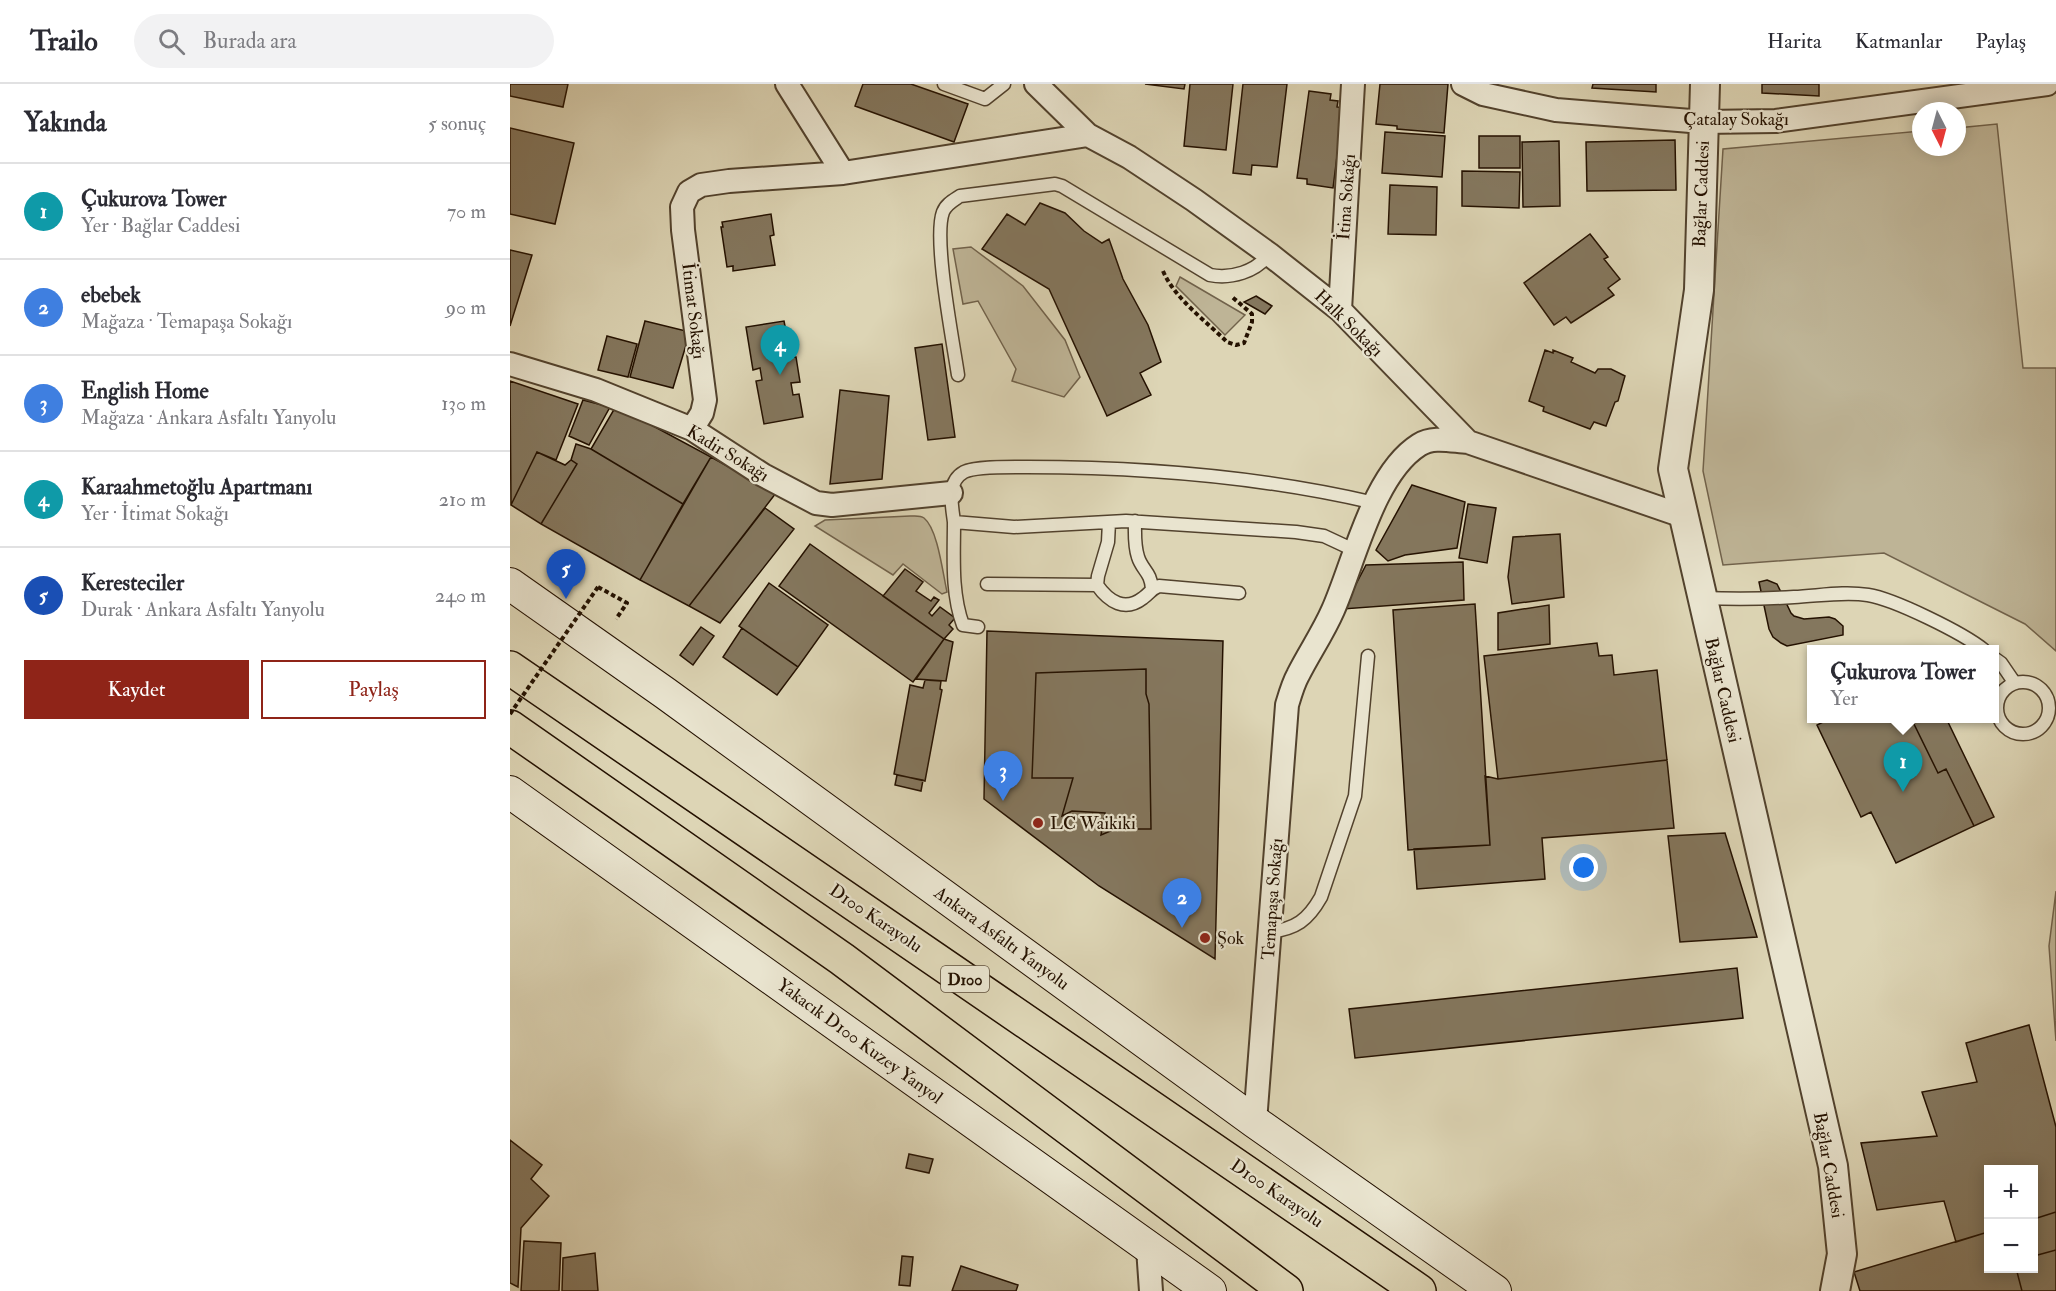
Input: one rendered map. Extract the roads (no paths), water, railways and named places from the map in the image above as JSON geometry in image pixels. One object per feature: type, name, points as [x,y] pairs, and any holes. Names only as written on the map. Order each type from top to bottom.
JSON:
[{"type":"highway","name":"D100 Karayolu","points":[[510,668],[1419,1291]]},
{"type":"highway","points":[[510,727],[842,959],[1279,1287]]},
{"type":"main road","name":"Ankara Asfaltı Yanyolu","points":[[510,584],[665,693],[1255,1122],[1495,1291]]},
{"type":"main road","name":"Yakacık D100 Kuzey Yanyol","points":[[510,792],[1210,1291]]},
{"type":"street","points":[[787,84],[843,173],[1088,135]]},
{"type":"street","name":"Halk Sokağı","points":[[1036,84],[1088,135],[1129,157],[1194,200],[1269,254],[1340,310],[1468,442],[1683,516]]},
{"type":"street","name":"İtina Sokağı","points":[[1340,310],[1353,84]]},
{"type":"street","name":"Çatalay Sokağı","points":[[1463,84],[1483,94],[1556,110],[1703,122],[1776,121],[2003,86],[2047,84]]},
{"type":"street","name":"Bağlar Caddesi","points":[[1704,84],[1699,290],[1672,469],[1833,1166],[1842,1254],[1835,1291]]},
{"type":"street","name":"İtimat Sokağı","points":[[692,429],[702,413],[705,400],[683,230],[682,207],[689,192],[701,185],[729,181],[843,173]]},
{"type":"street","name":"Kadir Sokağı","points":[[510,364],[596,390],[692,429],[816,504],[832,505],[951,493]]},
{"type":"street","name":"Temapaşa Sokağı","points":[[1255,1122],[1287,705],[1297,677],[1333,610],[1354,550],[1375,503],[1394,469],[1405,455],[1428,440],[1468,442]]},
{"type":"street","points":[[1148,1248],[1152,1291]]},
{"type":"lane","points":[[945,84],[985,99],[1004,84]]},
{"type":"lane","points":[[958,375],[941,249],[944,210],[960,196],[1055,184],[1210,275],[1228,277],[1256,267],[1269,254]]},
{"type":"lane","points":[[978,627],[963,625],[960,619],[956,586],[951,493],[955,480],[965,471],[1012,467],[1085,467],[1169,472],[1341,496],[1375,503]]},
{"type":"lane","points":[[954,522],[1014,526],[1135,521],[1296,532],[1324,536],[1354,550]]},
{"type":"lane","points":[[1135,521],[1138,558],[1151,578],[1152,589]]},
{"type":"lane","points":[[1109,522],[1108,542],[1098,576],[1098,585],[1104,595],[1119,605],[1140,601],[1152,589],[1168,586],[1239,593]]},
{"type":"lane","points":[[987,584],[1098,585]]},
{"type":"lane","points":[[1702,598],[1758,599],[1841,594],[1867,595],[1885,599],[1910,610],[1978,645]]},
{"type":"lane","points":[[1269,932],[1293,927],[1303,921],[1314,910],[1321,897],[1355,796],[1368,656]]},
{"type":"lane","points":[[1999,661],[2014,682]]},
{"type":"lane","points":[[1999,697],[2004,689],[2014,682],[2026,681],[2037,684],[2046,693],[2050,704],[2049,716],[2043,726],[2033,733],[2021,734],[2010,731],[1999,716]]},
{"type":"place","name":"Karaahmetoğlu Apartmanı","points":[[780,375]]},
{"type":"place","name":"Keresteciler","points":[[566,599]]},
{"type":"place","name":"Çukurova Tower","points":[[1903,792]]},
{"type":"place","name":"English Home","points":[[1003,801]]},
{"type":"place","name":"LC Waikiki","points":[[1038,823]]},
{"type":"place","name":"ebebek","points":[[1182,928]]},
{"type":"place","name":"Şok","points":[[1205,938]]}]
